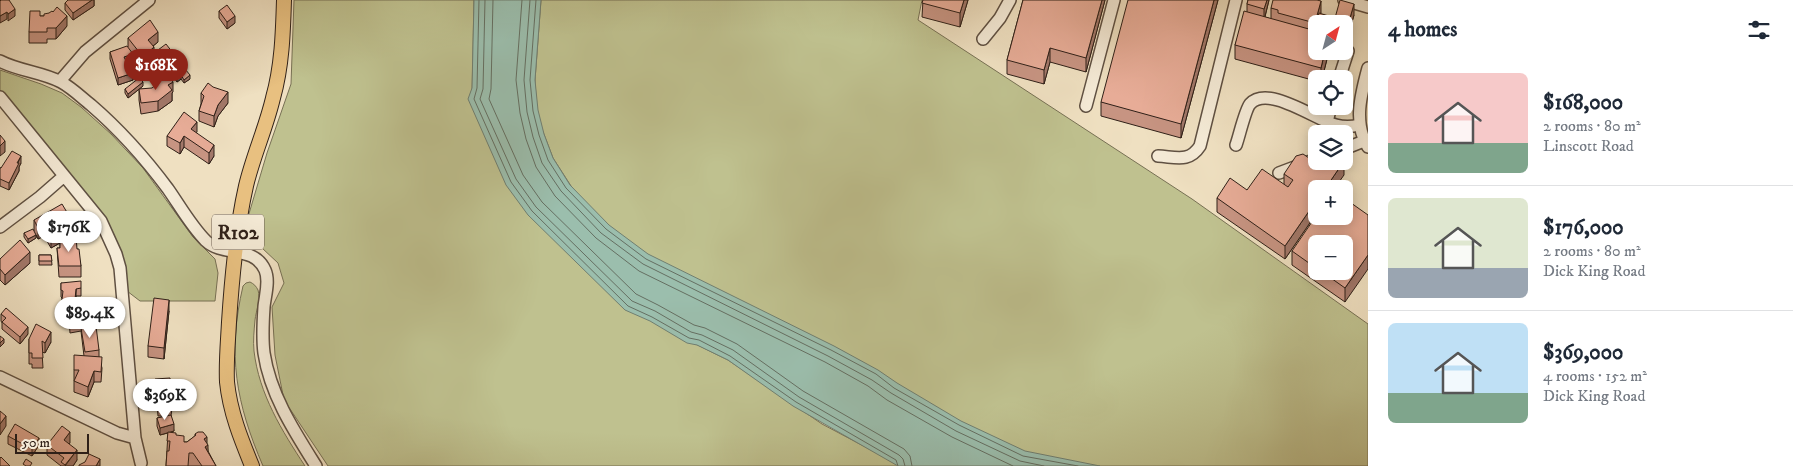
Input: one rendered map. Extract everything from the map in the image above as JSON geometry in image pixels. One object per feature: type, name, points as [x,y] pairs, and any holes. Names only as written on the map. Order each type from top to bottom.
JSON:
[{"type":"main road","name":"R102","points":[[252,466],[239,434],[227,383],[227,363],[235,252],[247,183],[277,82],[284,0]]},
{"type":"street","points":[[60,82],[85,52],[148,0]]},
{"type":"street","points":[[983,39],[1000,18],[1010,0]]},
{"type":"street","points":[[1086,106],[1114,0]]},
{"type":"street","points":[[1158,156],[1186,158],[1196,152],[1200,146],[1236,0]]},
{"type":"street","points":[[1344,0],[1368,6]]},
{"type":"street","points":[[0,61],[60,82],[75,91],[135,148],[207,241],[220,248],[251,255],[260,262],[266,271],[263,332],[264,353],[270,376],[280,404],[316,466]]},
{"type":"street","points":[[1353,147],[1366,144],[1359,125],[1364,105],[1368,68]]},
{"type":"street","points":[[0,97],[101,221],[116,254],[120,268],[135,438],[141,463]]},
{"type":"street","points":[[1236,145],[1249,105],[1257,99],[1267,98],[1282,101],[1335,125],[1347,127],[1359,125]]},
{"type":"street","points":[[1327,122],[1329,115]]},
{"type":"street","points":[[1279,173],[1308,162]]},
{"type":"street","points":[[0,227],[64,176]]},
{"type":"street","points":[[0,377],[117,433],[135,438]]},
{"type":"green space","points":[[294,0],[474,0],[472,96],[675,334],[728,360],[822,424],[873,451],[909,466],[328,466],[284,400],[275,355],[272,307],[284,283],[278,263],[262,248],[248,217],[267,153],[291,84]]},
{"type":"green space","points":[[541,0],[922,0],[918,20],[1192,199],[1368,324],[1368,466],[1092,466],[1012,452],[742,309],[620,239],[582,203],[553,158],[537,116],[535,80]]},
{"type":"green space","points":[[0,70],[62,93],[111,134],[143,168],[193,237],[215,259],[218,273],[215,301],[140,301],[127,291],[99,212],[0,90]]},
{"type":"green space","points":[[250,282],[256,286],[259,294],[255,320],[254,351],[261,382],[280,426],[305,466],[263,466],[246,421],[237,378],[235,357],[238,311],[243,286]]},
{"type":"water","points":[[474,0],[541,0],[535,80],[538,110],[544,134],[553,158],[570,185],[609,225],[648,254],[834,346],[878,370],[961,421],[1025,451],[1100,466],[898,466],[793,406],[728,360],[697,345],[687,343],[650,321],[625,310],[528,215],[506,185],[468,99],[472,88]]},
{"type":"building","points":[[1,0],[9,0],[15,9],[8,14],[7,12],[0,16]]},
{"type":"building","points":[[68,0],[92,0],[73,13],[65,3]]},
{"type":"building","points":[[923,0],[964,0],[960,13],[922,3]]},
{"type":"building","points":[[1023,0],[1102,0],[1086,58],[1050,48],[1044,70],[1007,60]]},
{"type":"building","points":[[1128,0],[1214,0],[1181,124],[1101,102]]},
{"type":"building","points":[[1248,0],[1267,0],[1264,9],[1247,4]]},
{"type":"building","points":[[1273,0],[1321,1],[1317,15],[1308,15],[1308,21],[1278,13],[1278,10],[1271,8]]},
{"type":"building","points":[[1340,0],[1354,4],[1351,15],[1336,15]]},
{"type":"building","points":[[227,5],[235,16],[227,22],[219,11]]},
{"type":"building","points":[[57,7],[67,16],[56,28],[47,28],[47,32],[29,32],[30,11],[40,11],[40,16],[44,16],[44,14],[53,12]]},
{"type":"building","points":[[1244,11],[1308,29],[1308,60],[1323,60],[1321,68],[1235,45]]},
{"type":"building","points":[[150,20],[158,32],[148,40],[154,47],[143,57],[128,38]]},
{"type":"building","points":[[166,44],[173,53],[165,59],[158,50]]},
{"type":"building","points":[[127,46],[133,54],[124,57],[126,61],[129,61],[133,73],[118,78],[110,52]]},
{"type":"building","points":[[180,63],[190,75],[184,80],[181,75],[177,78],[171,70]]},
{"type":"building","points":[[168,75],[173,82],[168,85],[172,90],[158,101],[141,103],[139,89],[152,88]]},
{"type":"building","points":[[139,78],[143,82],[128,94],[125,89]]},
{"type":"building","points":[[208,83],[213,87],[228,92],[218,105],[214,116],[199,111],[204,96],[201,93]]},
{"type":"building","points":[[184,112],[197,122],[191,129],[214,145],[209,153],[184,136],[180,143],[167,136]]},
{"type":"building","points":[[0,135],[5,141],[0,146]]},
{"type":"building","points":[[12,151],[21,156],[9,183],[0,179],[0,168]]},
{"type":"building","points":[[1303,154],[1308,157],[1308,170],[1338,170],[1331,180],[1308,180],[1308,213],[1285,246],[1217,198],[1230,178],[1247,190],[1262,169],[1288,187],[1293,180],[1284,174],[1296,156]]},
{"type":"building","points":[[62,204],[74,224],[51,237],[44,225],[38,228],[34,220]]},
{"type":"building","points":[[1353,204],[1368,215],[1368,255],[1353,277],[1353,235],[1308,235],[1308,262],[1292,251],[1310,225],[1353,225]]},
{"type":"building","points":[[33,229],[36,235],[28,239],[24,233]]},
{"type":"building","points":[[76,236],[81,266],[59,266],[57,248],[60,248],[60,241],[66,240],[66,237]]},
{"type":"building","points":[[20,240],[30,252],[5,275],[0,269],[0,259]]},
{"type":"building","points":[[39,255],[51,255],[52,261],[39,261]]},
{"type":"building","points":[[1334,280],[1351,280],[1345,288]]},
{"type":"building","points":[[81,281],[81,288],[76,289],[74,310],[61,308],[63,291],[61,290],[61,283]]},
{"type":"building","points":[[154,298],[169,300],[164,348],[148,346]]},
{"type":"building","points":[[6,308],[28,327],[20,337],[2,322],[6,318],[1,314]]},
{"type":"building","points":[[89,316],[90,323],[70,326],[69,319]]},
{"type":"building","points":[[36,324],[51,332],[45,343],[42,341],[43,358],[32,358],[32,353],[29,353],[29,339]]},
{"type":"building","points":[[96,326],[99,350],[85,352],[81,328]]},
{"type":"building","points":[[74,355],[102,357],[101,372],[94,371],[88,387],[74,381],[79,370],[74,370]]},
{"type":"building","points":[[170,378],[172,408],[158,409],[155,379]]},
{"type":"building","points":[[0,411],[6,416],[0,424]]},
{"type":"building","points":[[171,415],[174,424],[160,428],[157,418]]},
{"type":"building","points":[[15,424],[39,438],[32,449],[8,436]]},
{"type":"building","points":[[62,426],[70,432],[64,440],[77,450],[65,465],[61,462],[64,458],[47,445]]},
{"type":"building","points":[[168,432],[184,436],[184,442],[187,442],[198,432],[203,432],[207,437],[204,439],[208,445],[205,447],[216,466],[202,466],[193,453],[189,453],[188,466],[166,466],[170,441],[167,441]]},
{"type":"building","points":[[89,454],[100,459],[96,466],[79,466],[85,462]]},
{"type":"building","points":[[1,457],[10,466],[0,466]]},
{"type":"building","points":[[26,459],[32,463],[30,466],[23,464]]}]
